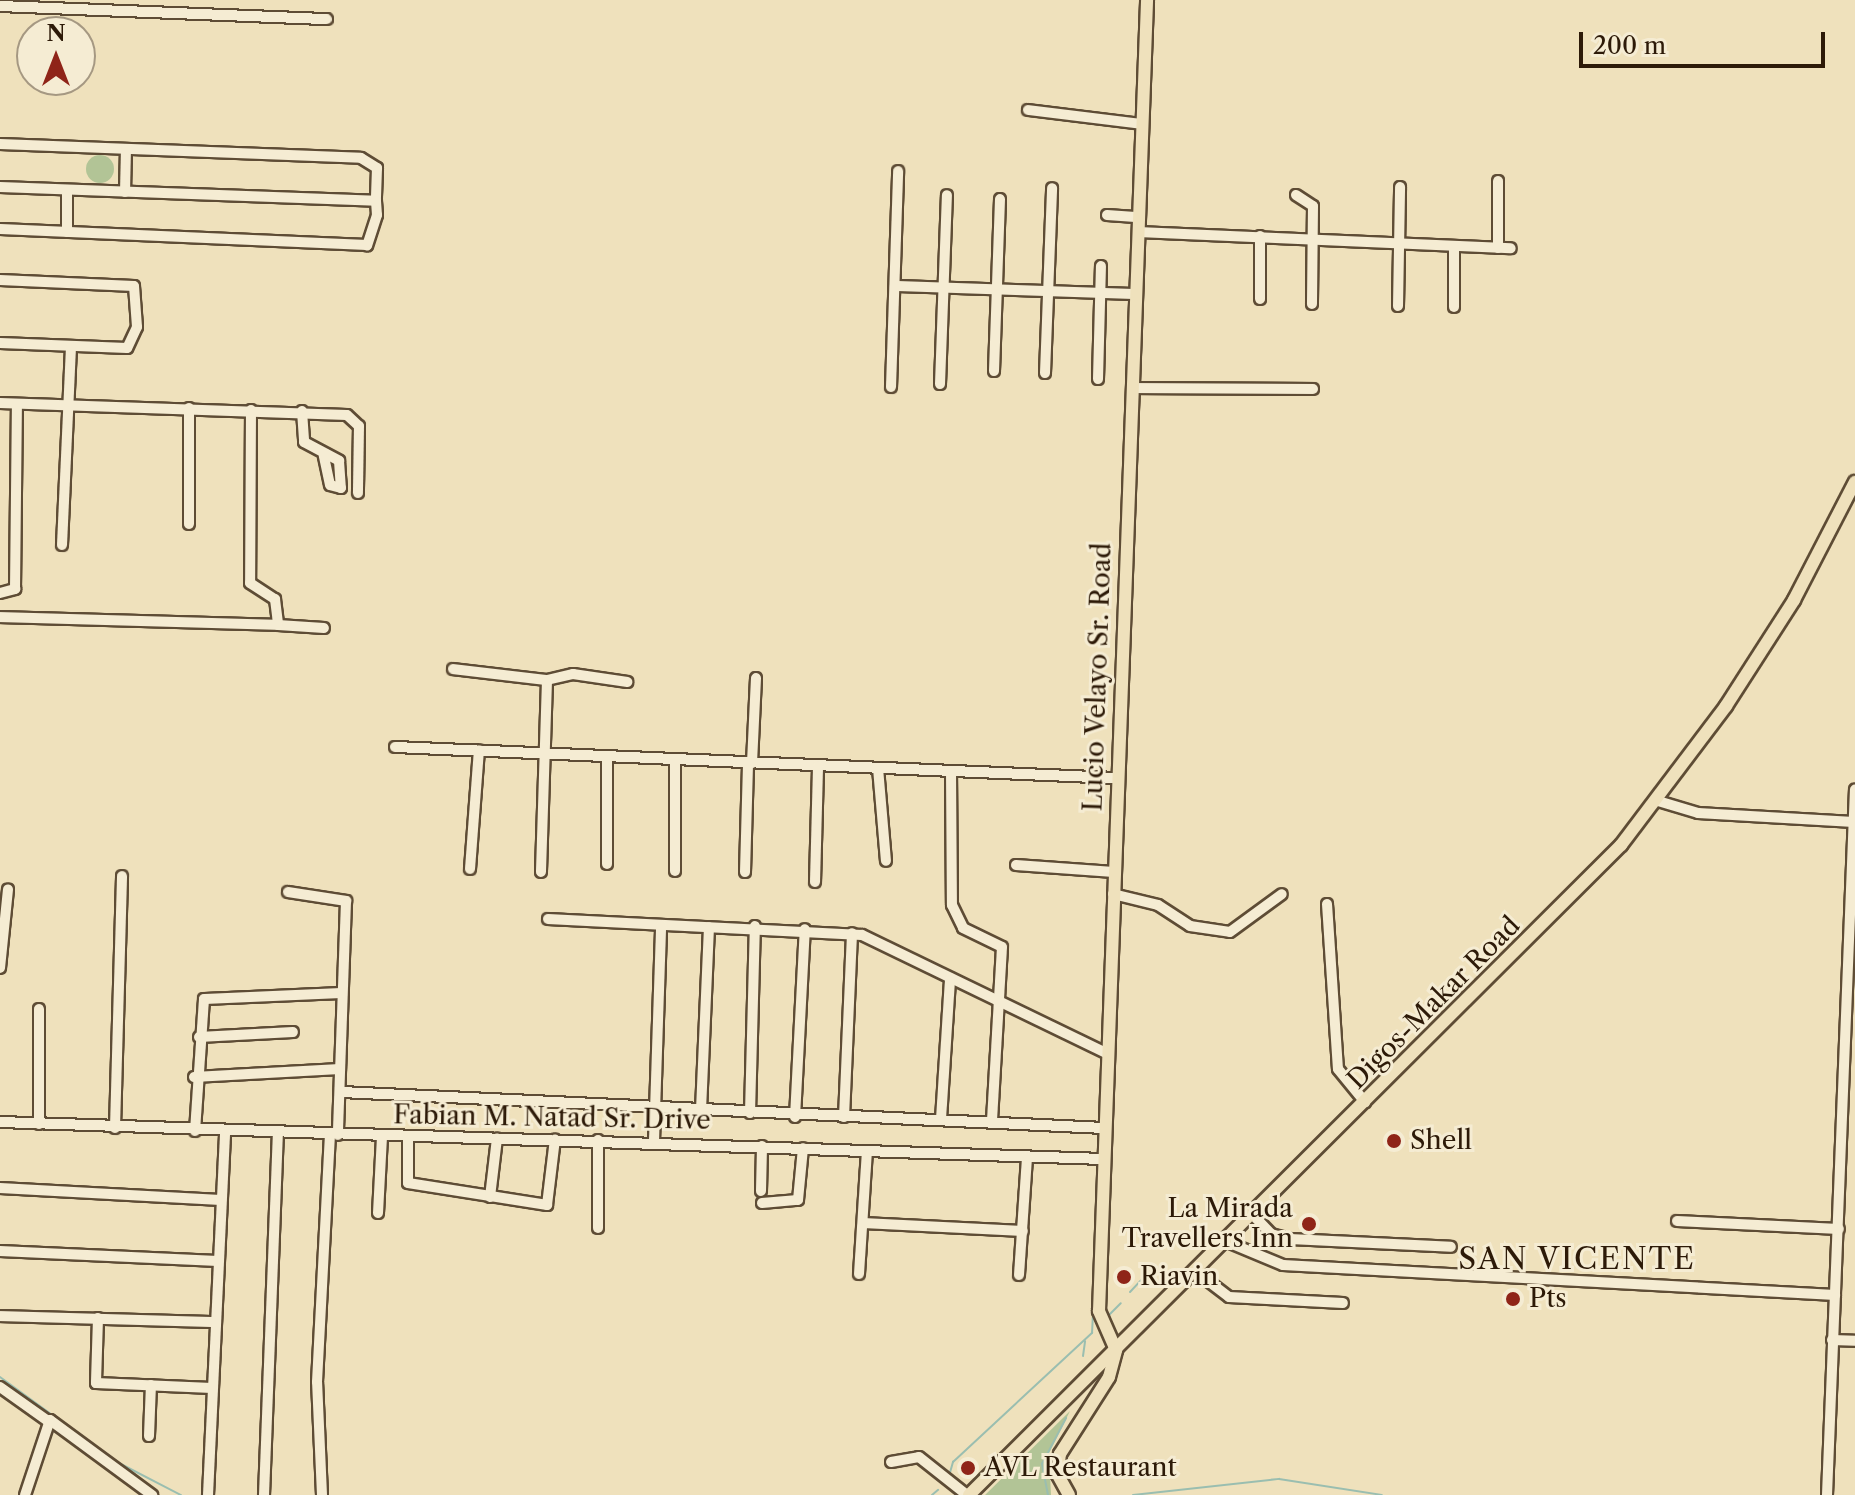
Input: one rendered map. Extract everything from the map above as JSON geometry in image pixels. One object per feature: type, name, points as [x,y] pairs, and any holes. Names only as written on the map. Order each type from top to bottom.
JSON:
[{"type":"main road","name":"Lucio Velayo Sr. Road","points":[[1116,1350],[1100,1321],[1116,778],[1147,0]]},
{"type":"main road","name":"Digos-Makar Road","points":[[968,1495],[1365,1102],[1658,801],[1794,600],[1855,482]]},
{"type":"main road","points":[[1069,1495],[1058,1475],[1060,1454],[1109,1377],[1116,1350]]},
{"type":"street","points":[[0,6],[31,4],[327,19]]},
{"type":"street","points":[[1028,110],[1142,124]]},
{"type":"street","points":[[0,144],[361,158],[377,168],[376,234],[367,245],[0,229]]},
{"type":"street","points":[[125,192],[126,149]]},
{"type":"street","points":[[891,387],[898,171]]},
{"type":"street","points":[[1498,181],[1498,248]]},
{"type":"street","points":[[0,187],[376,201]]},
{"type":"street","points":[[1398,306],[1400,187]]},
{"type":"street","points":[[1045,373],[1052,188]]},
{"type":"street","points":[[67,190],[67,232]]},
{"type":"street","points":[[940,384],[947,195]]},
{"type":"street","points":[[1296,195],[1313,206],[1312,304]]},
{"type":"street","points":[[994,371],[1000,199]]},
{"type":"street","points":[[1107,215],[1139,217]]},
{"type":"street","points":[[1138,232],[1511,248]]},
{"type":"street","points":[[1260,236],[1260,299]]},
{"type":"street","points":[[1454,246],[1454,307]]},
{"type":"street","points":[[1098,379],[1101,266]]},
{"type":"street","points":[[0,280],[134,286],[134,343],[71,346],[0,343]]},
{"type":"street","points":[[895,286],[997,292],[1136,294]]},
{"type":"street","points":[[62,545],[71,346]]},
{"type":"street","points":[[1132,388],[1313,389]]},
{"type":"street","points":[[0,403],[302,411],[356,420],[358,493]]},
{"type":"street","points":[[0,593],[15,589],[17,404]]},
{"type":"street","points":[[189,408],[189,524]]},
{"type":"street","points":[[251,410],[250,583],[275,599],[278,625]]},
{"type":"street","points":[[302,411],[304,442],[324,456]]},
{"type":"street","points":[[0,617],[324,628]]},
{"type":"street","points":[[453,669],[547,680],[573,674],[627,682]]},
{"type":"street","points":[[745,872],[756,678]]},
{"type":"street","points":[[541,872],[547,680]]},
{"type":"street","points":[[395,747],[1116,778]]},
{"type":"street","points":[[470,869],[479,750]]},
{"type":"street","points":[[607,757],[607,864]]},
{"type":"street","points":[[675,760],[675,871]]},
{"type":"street","points":[[815,882],[818,766]]},
{"type":"street","points":[[878,768],[886,861]]},
{"type":"street","points":[[951,771],[952,905],[963,928],[1001,944],[992,1123]]},
{"type":"street","points":[[1827,1495],[1832,1340],[1850,1090],[1855,790]]},
{"type":"street","points":[[1658,801],[1698,813],[1854,822]]},
{"type":"street","points":[[1016,865],[1114,872]]},
{"type":"street","points":[[115,1128],[122,876]]},
{"type":"street","points":[[0,968],[8,889]]},
{"type":"street","points":[[288,892],[346,901],[341,1092],[334,1135],[317,1382],[322,1495]]},
{"type":"street","points":[[1113,894],[1158,905],[1190,926],[1230,932],[1282,894]]},
{"type":"street","points":[[1327,904],[1338,1069],[1365,1102]]},
{"type":"street","points":[[548,919],[709,927],[755,926],[852,933],[1108,1054]]},
{"type":"street","points":[[654,1141],[661,925]]},
{"type":"street","points":[[750,1113],[755,926]]},
{"type":"street","points":[[701,1110],[709,927]]},
{"type":"street","points":[[795,1117],[805,929]]},
{"type":"street","points":[[844,1117],[852,933]]},
{"type":"street","points":[[941,1119],[950,978]]},
{"type":"street","points":[[195,1131],[194,1077],[204,999],[342,993]]},
{"type":"street","points":[[39,1009],[39,1124]]},
{"type":"street","points":[[199,1037],[293,1032]]},
{"type":"street","points":[[194,1077],[340,1069]]},
{"type":"street","points":[[341,1092],[795,1117],[941,1119],[1105,1128]]},
{"type":"street","name":"Fabian M. Natad Sr. Drive","points":[[0,1122],[278,1134],[654,1141],[1104,1159]]},
{"type":"street","points":[[208,1495],[225,1132]]},
{"type":"street","points":[[264,1495],[278,1134]]},
{"type":"street","points":[[378,1213],[382,1136]]},
{"type":"street","points":[[408,1136],[408,1183],[549,1204],[555,1139]]},
{"type":"street","points":[[490,1197],[497,1138]]},
{"type":"street","points":[[598,1140],[598,1228]]},
{"type":"street","points":[[761,1191],[762,1146]]},
{"type":"street","points":[[762,1203],[798,1200],[803,1148]]},
{"type":"street","points":[[859,1274],[867,1151]]},
{"type":"street","points":[[1019,1275],[1027,1157]]},
{"type":"street","points":[[0,1188],[221,1200]]},
{"type":"street","points":[[1252,1214],[1271,1234],[1290,1239],[1451,1247]]},
{"type":"street","points":[[1677,1221],[1839,1229]]},
{"type":"street","points":[[863,1223],[1023,1231]]},
{"type":"street","points":[[1225,1241],[1283,1265],[1835,1295]]},
{"type":"street","points":[[0,1251],[218,1261]]},
{"type":"street","points":[[1195,1271],[1229,1297],[1343,1303]]},
{"type":"street","points":[[0,1316],[215,1322]]},
{"type":"street","points":[[98,1318],[95,1382],[212,1388]]},
{"type":"street","points":[[1832,1340],[1855,1341]]},
{"type":"street","points":[[149,1436],[151,1385]]},
{"type":"street","points":[[0,1387],[152,1495]]},
{"type":"street","points":[[25,1495],[48,1421]]},
{"type":"street","points":[[891,1462],[919,1457],[968,1495]]},
{"type":"green space","points":[[100,155],[110,159],[114,169],[110,179],[100,183],[90,179],[86,169],[90,159]]},
{"type":"green space","points":[[1070,1411],[1049,1453],[1051,1495],[985,1495]]},
{"type":"waterway","points":[[1102,1039],[1107,938]]},
{"type":"waterway","points":[[1101,1082],[1102,1059]]},
{"type":"waterway","points":[[1130,1292],[1142,1279]]},
{"type":"waterway","points":[[1108,1316],[1121,1303]]},
{"type":"waterway","points":[[949,1476],[953,1462],[1092,1333],[1093,1311]]},
{"type":"waterway","points":[[1083,1356],[1085,1341]]},
{"type":"waterway","points":[[0,1377],[117,1462],[181,1495]]},
{"type":"waterway","points":[[1048,1495],[1042,1464],[1066,1418]]},
{"type":"waterway","points":[[1133,1495],[1279,1479],[1382,1495]]},
{"type":"waterway","points":[[932,1495],[938,1490]]},
{"type":"place","name":"Shell","points":[[1394,1141]]},
{"type":"place","name":"La Mirada Travellers Inn","points":[[1309,1224]]},
{"type":"place","name":"Riavin","points":[[1124,1277]]},
{"type":"place","name":"Pts","points":[[1513,1299]]},
{"type":"place","name":"AVL Restaurant","points":[[968,1468]]},
{"type":"district","name":"SAN VICENTE","points":[[1577,1259]]}]
